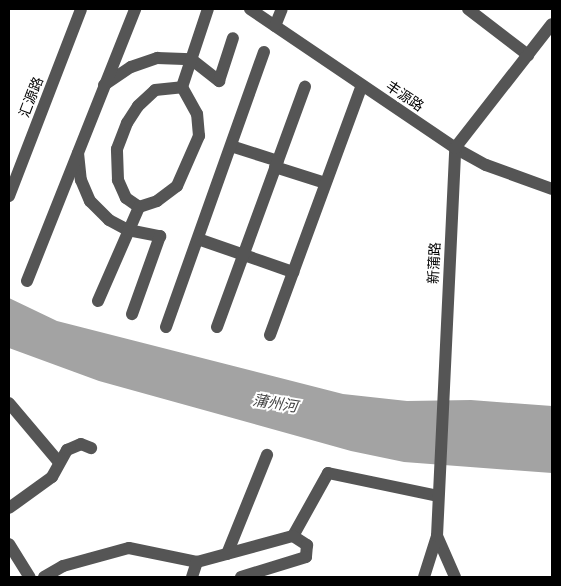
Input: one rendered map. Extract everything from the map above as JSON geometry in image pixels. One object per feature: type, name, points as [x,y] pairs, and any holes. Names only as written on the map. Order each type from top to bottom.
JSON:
[{"type":"street","name":"汇源路","points":[[9,196],[81,9]]},
{"type":"street","points":[[27,281],[134,9]]},
{"type":"street","points":[[98,301],[139,207],[157,201],[177,186],[199,136],[197,114],[182,87],[208,9]]},
{"type":"street","name":"丰源路","points":[[250,9],[455,148],[486,165],[552,189]]},
{"type":"street","points":[[276,26],[282,9]]},
{"type":"street","points":[[468,9],[528,55]]},
{"type":"street","points":[[455,148],[552,24]]},
{"type":"street","points":[[104,85],[131,67],[157,58],[191,59],[219,81],[234,38]]},
{"type":"street","points":[[166,327],[264,52]]},
{"type":"street","points":[[270,335],[362,85]]},
{"type":"street","points":[[139,207],[126,198],[118,180],[121,140],[138,106],[155,90],[182,87]]},
{"type":"street","points":[[217,327],[305,87]]},
{"type":"street","points":[[231,146],[325,184]]},
{"type":"street","name":"新蒲路","points":[[424,577],[437,536],[455,148]]},
{"type":"street","points":[[78,152],[82,180],[90,201],[109,220],[128,230],[160,236],[132,314]]},
{"type":"street","points":[[198,239],[293,272]]},
{"type":"street","points":[[9,403],[58,461]]},
{"type":"street","points":[[9,508],[52,477],[58,461],[67,450],[81,444],[92,448]]},
{"type":"street","points":[[227,554],[268,455]]},
{"type":"street","points":[[44,577],[63,566],[129,548],[197,562],[294,536],[328,473],[438,496]]},
{"type":"street","points":[[241,577],[306,557],[307,545],[294,536]]},
{"type":"street","name":"新蒲路","points":[[437,536],[455,577]]},
{"type":"street","points":[[9,544],[30,577]]},
{"type":"street","points":[[192,577],[197,562]]},
{"type":"water","name":"蒲州河","points":[[9,298],[57,321],[343,394],[407,401],[471,400],[552,406],[552,473],[404,462],[351,451],[99,381],[9,348]]}]
